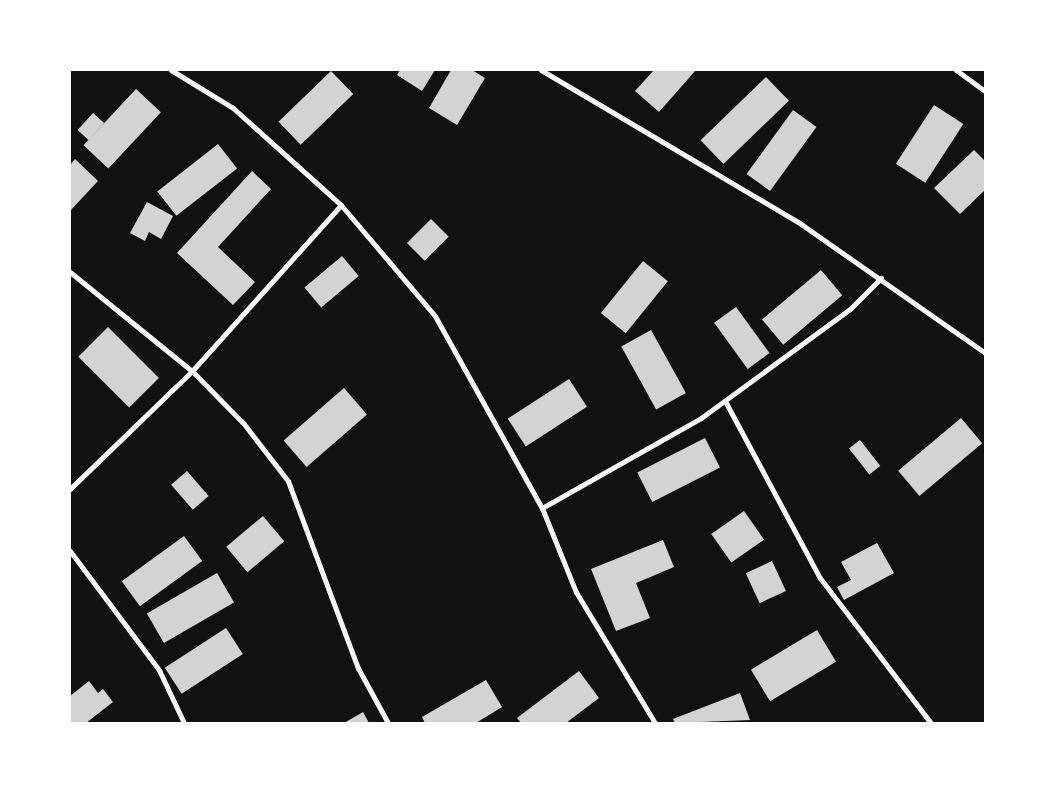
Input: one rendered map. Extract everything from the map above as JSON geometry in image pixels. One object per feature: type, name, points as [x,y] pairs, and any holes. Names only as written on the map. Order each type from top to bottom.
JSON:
[{"type":"street","points":[[171,70],[233,108],[341,205],[435,316],[542,508],[576,592],[655,723]]},
{"type":"street","points":[[541,70],[677,148],[881,278],[985,353]]},
{"type":"street","points":[[956,70],[985,90]]},
{"type":"street","points":[[70,489],[192,371],[341,205]]},
{"type":"street","points":[[70,272],[192,371],[244,424],[288,481],[358,668],[388,723]]},
{"type":"street","points":[[542,508],[700,418],[850,308],[881,278]]},
{"type":"street","points":[[724,401],[820,578],[931,723]]},
{"type":"street","points":[[70,551],[159,670],[184,723]]},
{"type":"building","points":[[400,70],[435,70],[422,91],[397,75]]},
{"type":"building","points":[[451,70],[472,70],[485,78],[457,125],[429,108]]},
{"type":"building","points":[[654,70],[696,70],[659,112],[635,91]]},
{"type":"building","points":[[331,71],[353,94],[301,145],[278,122]]},
{"type":"building","points":[[766,77],[789,101],[723,164],[701,140]]},
{"type":"building","points":[[136,89],[161,112],[108,169],[83,145]]},
{"type":"building","points":[[934,105],[963,124],[925,183],[896,164]]},
{"type":"building","points":[[793,110],[816,127],[770,191],[747,174]]},
{"type":"building","points":[[93,113],[104,123],[89,140],[78,130]]},
{"type":"building","points":[[218,144],[237,168],[176,216],[157,191]]},
{"type":"building","points":[[974,150],[985,161],[985,190],[960,214],[934,188]]},
{"type":"building","points":[[75,159],[98,181],[70,211],[70,165]]},
{"type":"building","points":[[252,171],[271,189],[218,247],[255,282],[233,305],[177,253]]},
{"type":"building","points":[[147,202],[173,216],[161,239],[149,232],[145,241],[130,233]]},
{"type":"building","points":[[431,219],[449,237],[425,261],[407,243]]},
{"type":"building","points":[[342,256],[359,276],[321,307],[304,287]]},
{"type":"building","points":[[643,261],[668,281],[626,333],[601,313]]},
{"type":"building","points":[[821,270],[842,295],[783,345],[762,319]]},
{"type":"building","points":[[736,307],[770,353],[748,369],[714,323]]},
{"type":"building","points":[[108,327],[159,378],[129,408],[78,357]]},
{"type":"building","points":[[651,330],[686,393],[656,409],[621,346]]},
{"type":"building","points":[[569,379],[587,407],[526,446],[508,419]]},
{"type":"building","points":[[344,388],[367,414],[307,467],[284,440]]},
{"type":"building","points":[[961,418],[982,443],[919,496],[898,471]]},
{"type":"building","points":[[705,438],[720,467],[652,502],[637,473]]},
{"type":"building","points":[[860,440],[880,466],[869,475],[849,449]]},
{"type":"building","points":[[187,471],[209,496],[193,510],[171,485]]},
{"type":"building","points":[[744,511],[764,540],[731,563],[711,534]]},
{"type":"building","points":[[263,516],[284,541],[247,572],[226,547]]},
{"type":"building","points":[[184,536],[202,561],[140,606],[122,581]]},
{"type":"building","points":[[663,540],[674,567],[636,583],[650,618],[616,631],[591,569]]},
{"type":"building","points":[[877,543],[894,573],[844,600],[837,587],[851,580],[841,562]]},
{"type":"building","points":[[772,561],[786,591],[760,603],[746,573]]},
{"type":"building","points":[[217,573],[234,602],[164,643],[147,614]]},
{"type":"building","points":[[226,628],[243,654],[182,694],[165,668]]},
{"type":"building","points":[[817,630],[836,662],[770,701],[751,670]]},
{"type":"building","points":[[579,671],[599,698],[566,723],[521,723],[517,718]]},
{"type":"building","points":[[486,680],[502,707],[476,723],[425,723],[422,717]]},
{"type":"building","points":[[89,681],[98,693],[103,689],[113,702],[86,723],[70,723],[70,696]]},
{"type":"building","points":[[740,693],[750,720],[675,723],[673,719]]},
{"type":"building","points":[[363,712],[369,723],[344,723]]}]
